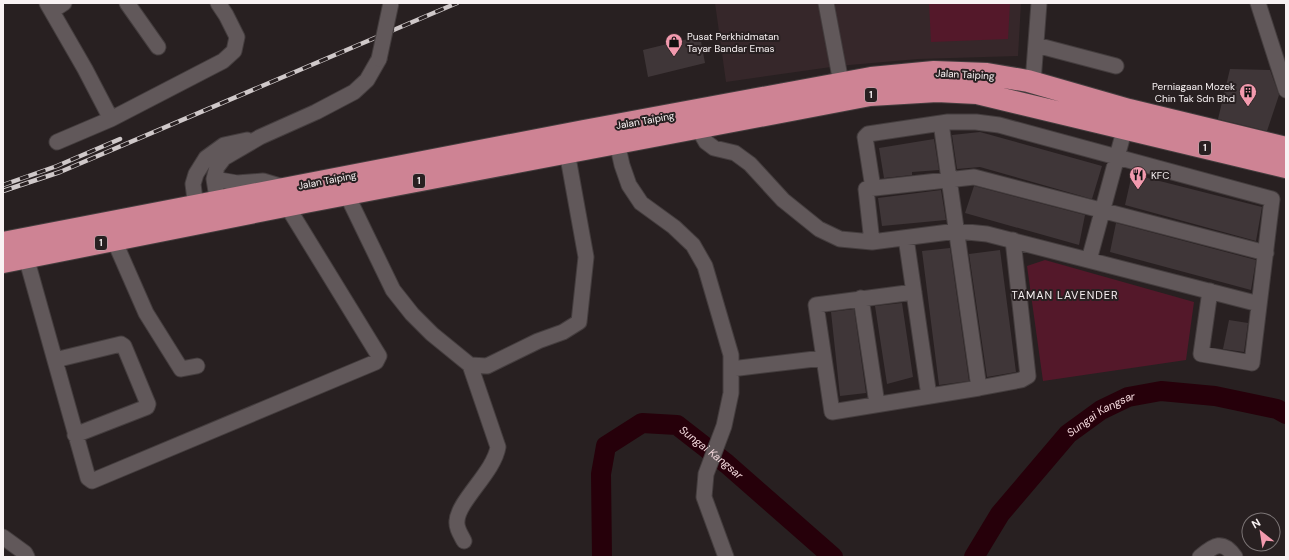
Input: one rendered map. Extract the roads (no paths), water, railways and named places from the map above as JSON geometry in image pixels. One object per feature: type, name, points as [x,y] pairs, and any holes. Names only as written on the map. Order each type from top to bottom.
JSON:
[{"type":"highway","name":"Jalan Taiping","points":[[288,197],[346,195],[567,152],[616,134],[698,128],[843,92],[871,78],[934,72],[987,74],[1033,82],[1127,119],[1286,167]]},
{"type":"highway","name":"Jalan Taiping","points":[[3,262],[114,240],[197,215],[219,210],[843,92],[977,93],[1286,148]]},
{"type":"highway","name":"Jalan Taiping","points":[[3,243],[197,215]]},
{"type":"street","points":[[127,3],[158,47]]},
{"type":"street","points":[[57,142],[111,119],[223,61],[234,52],[237,37],[218,3]]},
{"type":"street","points":[[219,210],[214,179],[217,167],[224,158],[260,137],[316,112],[354,92],[367,80],[380,59],[391,3]]},
{"type":"street","points":[[826,3],[843,92]]},
{"type":"street","points":[[1033,82],[1039,3]]},
{"type":"street","points":[[1258,3],[1286,90]]},
{"type":"street","points":[[54,6],[111,119]]},
{"type":"street","points":[[1036,45],[1116,66]]},
{"type":"street","points":[[1089,260],[1118,158],[1127,119]]},
{"type":"street","points":[[873,188],[865,137],[872,133],[941,123],[976,122],[999,126],[1272,199],[1252,363],[1201,354],[1210,291]]},
{"type":"street","points":[[941,123],[979,388]]},
{"type":"street","points":[[698,128],[706,142],[714,148],[735,153],[750,164],[782,200],[819,229],[840,239],[872,242],[957,231],[987,234],[1259,304]]},
{"type":"street","points":[[616,134],[629,185],[641,203],[674,227],[693,245],[705,266],[731,355],[732,393],[724,426],[706,474],[704,497],[726,557]]},
{"type":"street","points":[[197,215],[193,184],[196,174],[206,158],[224,145],[260,137]]},
{"type":"street","points":[[470,365],[487,366],[538,341],[563,332],[579,322],[586,257],[567,152]]},
{"type":"street","points":[[872,242],[866,189],[974,177],[1266,253]]},
{"type":"street","points":[[26,257],[75,435],[88,478],[92,481],[376,362],[379,356],[288,197],[263,181],[236,183],[214,179]]},
{"type":"street","points":[[346,195],[393,290],[417,319],[470,365],[498,447],[494,460],[458,516],[458,528],[464,541]]},
{"type":"street","points":[[906,238],[929,396]]},
{"type":"street","points":[[114,240],[146,313],[181,369],[197,366]]},
{"type":"street","points":[[914,292],[816,305],[832,412],[979,388],[1021,380],[1028,376],[1013,240]]},
{"type":"street","points":[[862,298],[877,404]]},
{"type":"street","points":[[55,360],[121,344],[124,346],[148,404],[147,406],[75,435]]},
{"type":"street","points":[[731,369],[823,358]]},
{"type":"street","points":[[3,537],[27,557]]},
{"type":"street","points":[[1200,557],[1216,545],[1229,549],[1235,557]]},
{"type":"waterway","name":"Sungai Kangsar","points":[[974,557],[1000,514],[1068,434],[1101,410],[1128,397],[1161,391],[1215,396],[1277,409],[1286,414]]},
{"type":"waterway","name":"Sungai Kangsar","points":[[602,557],[601,474],[606,446],[642,423],[677,425],[727,464],[833,557]]},
{"type":"railway","points":[[3,191],[60,172],[457,3]]},
{"type":"railway","points":[[3,185],[57,166],[120,139]]},
{"type":"place","name":"Pusat Perkhidmatan Tayar Bandar Emas","points":[[674,57]]},
{"type":"place","name":"Perniagaan Mozek Chin Tak Sdn Bhd","points":[[1248,107]]},
{"type":"place","name":"KFC","points":[[1138,190]]},
{"type":"district","name":"TAMAN LAVENDER","points":[[1065,295]]}]
